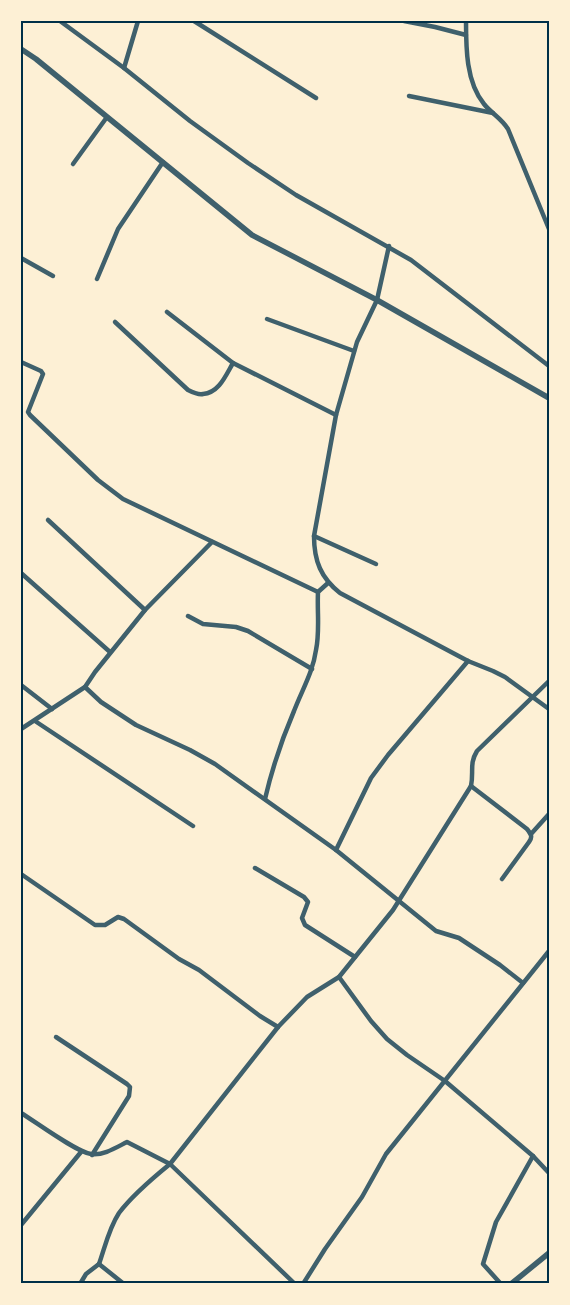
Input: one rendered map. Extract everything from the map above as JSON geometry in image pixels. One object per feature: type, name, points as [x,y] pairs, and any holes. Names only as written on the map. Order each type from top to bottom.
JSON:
[{"type":"street","points":[[60,21],[248,163],[296,195],[411,260],[549,366]]},
{"type":"street","points":[[124,68],[138,21]]},
{"type":"street","points":[[194,21],[316,98]]},
{"type":"street","points":[[404,21],[466,35]]},
{"type":"street","points":[[466,21],[472,84],[484,105],[503,120],[508,129],[549,229]]},
{"type":"street","points":[[21,49],[252,235],[377,300],[549,398]]},
{"type":"street","points":[[409,96],[495,114]]},
{"type":"street","points":[[73,164],[107,117]]},
{"type":"street","points":[[97,279],[118,229],[162,162]]},
{"type":"street","points":[[389,246],[377,300],[354,351],[336,415],[314,536],[314,552],[328,584],[352,601],[468,661],[499,674],[549,709]]},
{"type":"street","points":[[21,258],[53,276]]},
{"type":"street","points":[[167,312],[234,363],[336,415]]},
{"type":"street","points":[[267,319],[354,351]]},
{"type":"street","points":[[116,322],[188,390],[202,395],[212,392],[220,384],[234,363]]},
{"type":"street","points":[[21,362],[39,370],[43,374],[30,405],[28,412],[30,415],[116,495],[318,592]]},
{"type":"street","points":[[48,520],[145,610]]},
{"type":"street","points":[[314,536],[376,564]]},
{"type":"street","points":[[21,729],[85,687],[110,652],[145,610],[212,542]]},
{"type":"street","points":[[21,573],[110,652]]},
{"type":"street","points":[[318,592],[328,584]]},
{"type":"street","points":[[265,799],[281,744],[312,669],[317,649],[318,592]]},
{"type":"street","points":[[188,616],[203,624],[236,627],[248,631],[312,669]]},
{"type":"street","points":[[336,850],[371,778],[388,755],[468,661]]},
{"type":"street","points":[[80,1284],[86,1274],[99,1264],[111,1227],[120,1213],[156,1175],[170,1164],[278,1027],[307,997],[339,977],[393,910],[471,786],[473,778],[472,759],[477,751],[549,681]]},
{"type":"street","points":[[21,685],[52,710]]},
{"type":"street","points":[[85,687],[101,702],[136,725],[196,753],[214,764],[336,850],[436,931],[459,938],[523,983]]},
{"type":"street","points":[[35,721],[193,826]]},
{"type":"street","points":[[471,786],[531,834],[530,842],[502,879]]},
{"type":"street","points":[[531,834],[549,814]]},
{"type":"street","points":[[255,868],[304,898],[308,902],[302,918],[305,925],[355,957]]},
{"type":"street","points":[[21,874],[94,925],[105,926],[118,917],[124,919],[179,959],[200,970],[260,1016],[278,1027]]},
{"type":"street","points":[[303,1284],[362,1197],[386,1154],[549,951]]},
{"type":"street","points":[[339,977],[371,1021],[387,1039],[445,1081],[533,1156],[549,1172]]},
{"type":"street","points":[[56,1037],[130,1087],[129,1096],[92,1155]]},
{"type":"street","points":[[21,1113],[81,1152],[92,1155],[110,1150],[127,1142],[170,1164],[295,1284]]},
{"type":"street","points":[[21,1225],[81,1152]]},
{"type":"street","points":[[501,1284],[483,1264],[496,1222],[533,1156]]},
{"type":"street","points":[[511,1284],[549,1253]]},
{"type":"street","points":[[99,1264],[124,1284]]}]
